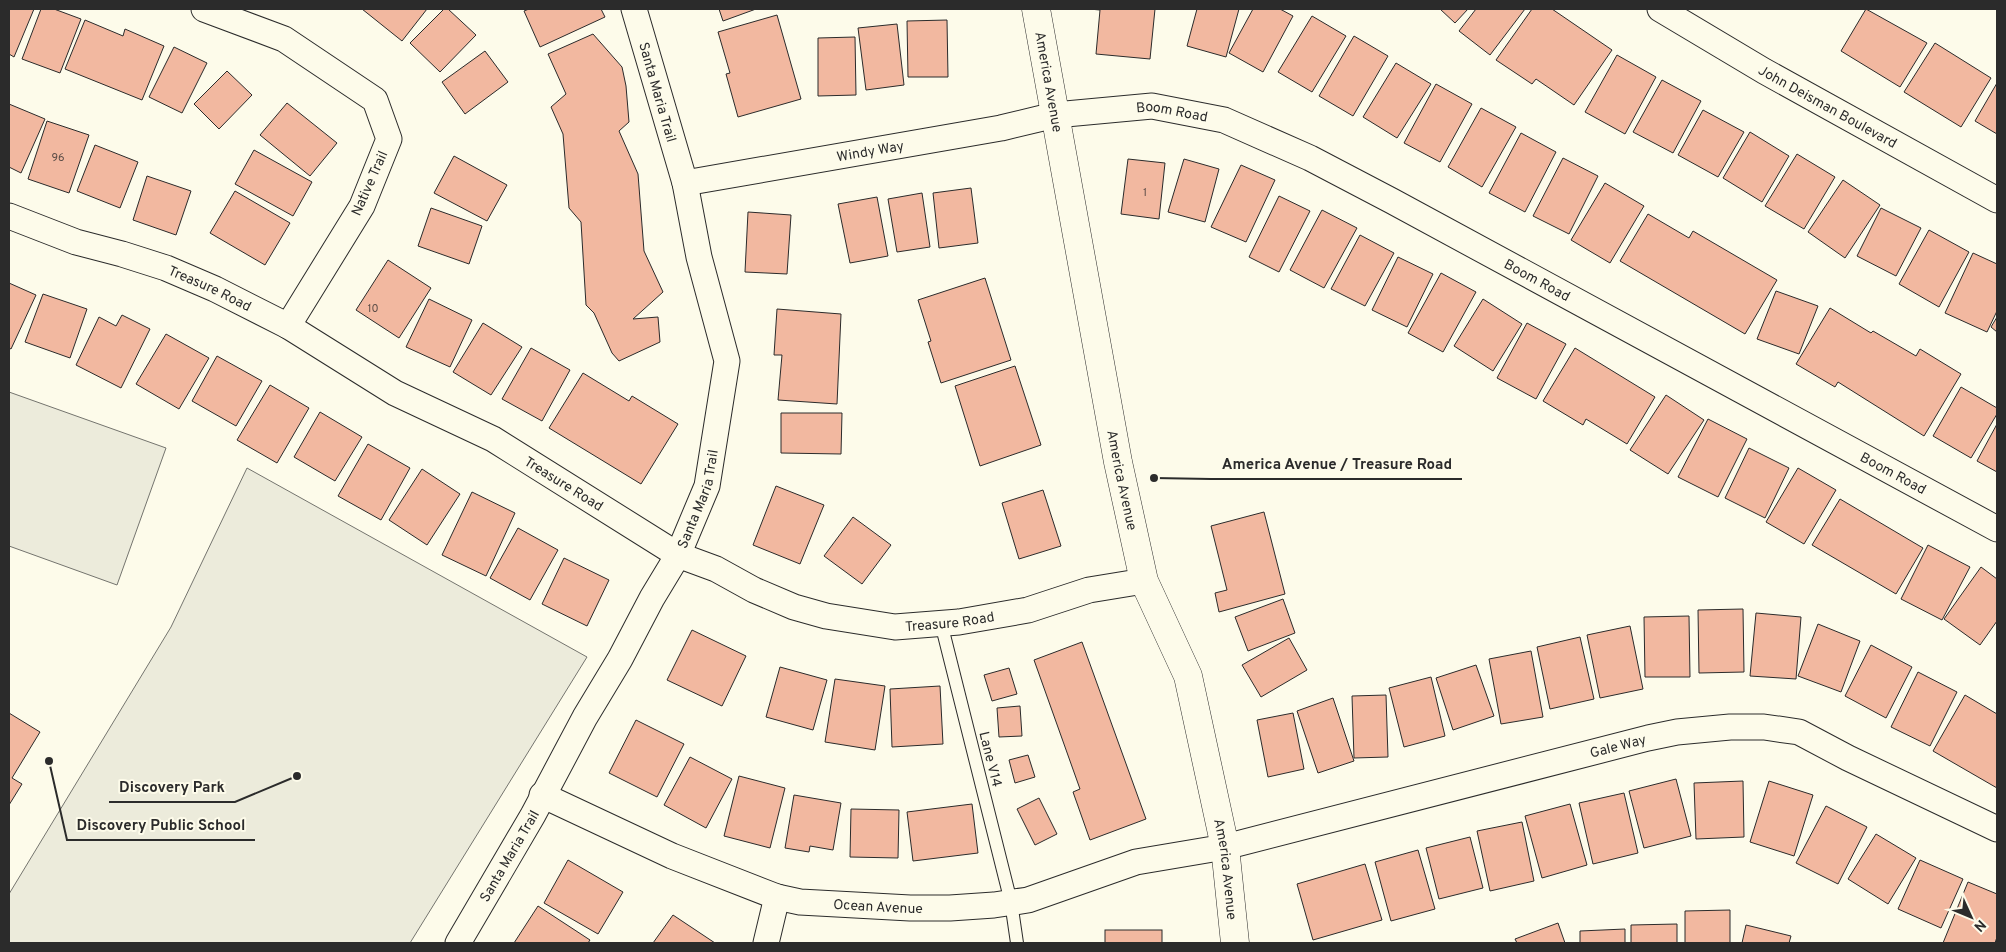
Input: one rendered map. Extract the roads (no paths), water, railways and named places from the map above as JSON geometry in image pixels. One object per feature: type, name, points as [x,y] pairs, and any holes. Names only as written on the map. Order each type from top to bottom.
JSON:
[{"type":"street","name":"Native Trail","points":[[204,9],[284,39],[375,100],[389,139],[362,206],[288,326]]},
{"type":"street","name":"Santa Maria Trail","points":[[458,943],[533,815],[542,795],[678,555],[707,486],[727,361],[698,257],[685,183],[634,9]]},
{"type":"street","name":"America Avenue","points":[[1036,9],[1118,462],[1144,581],[1188,676],[1225,847],[1235,943]]},
{"type":"street","name":"John Deisman Boulevard","points":[[1660,9],[1764,71],[1997,200]]},
{"type":"street","name":"Boom Road","points":[[1055,115],[1152,106],[1224,120],[1266,138],[1392,201],[1997,529]]},
{"type":"street","name":"Windy Way","points":[[685,183],[1002,128],[1055,115]]},
{"type":"street","name":"Treasure Road","points":[[9,216],[76,242],[166,268],[215,289],[288,326],[395,393],[493,439],[678,555],[716,569],[754,590],[794,607],[826,616],[895,627],[941,623],[1028,610],[1089,590],[1144,581]]},
{"type":"street","name":"Gale Way","points":[[1225,847],[1648,738],[1677,732],[1730,726],[1764,727],[1799,732],[1848,758],[1997,829]]},
{"type":"street","name":"Ocean Avenue","points":[[542,795],[672,856],[777,896],[800,902],[910,908],[994,905],[1028,900],[1074,882],[1136,862],[1225,847]]},
{"type":"street","points":[[766,943],[777,896]]},
{"type":"lane","name":"Lane V14","points":[[941,623],[1012,902],[1018,943]]},
{"type":"place","name":"America Avenue / Treasure Road","points":[[1154,478]]},
{"type":"place","name":"Discovery Public School","points":[[49,761]]},
{"type":"place","name":"Discovery Park","points":[[297,776]]}]
